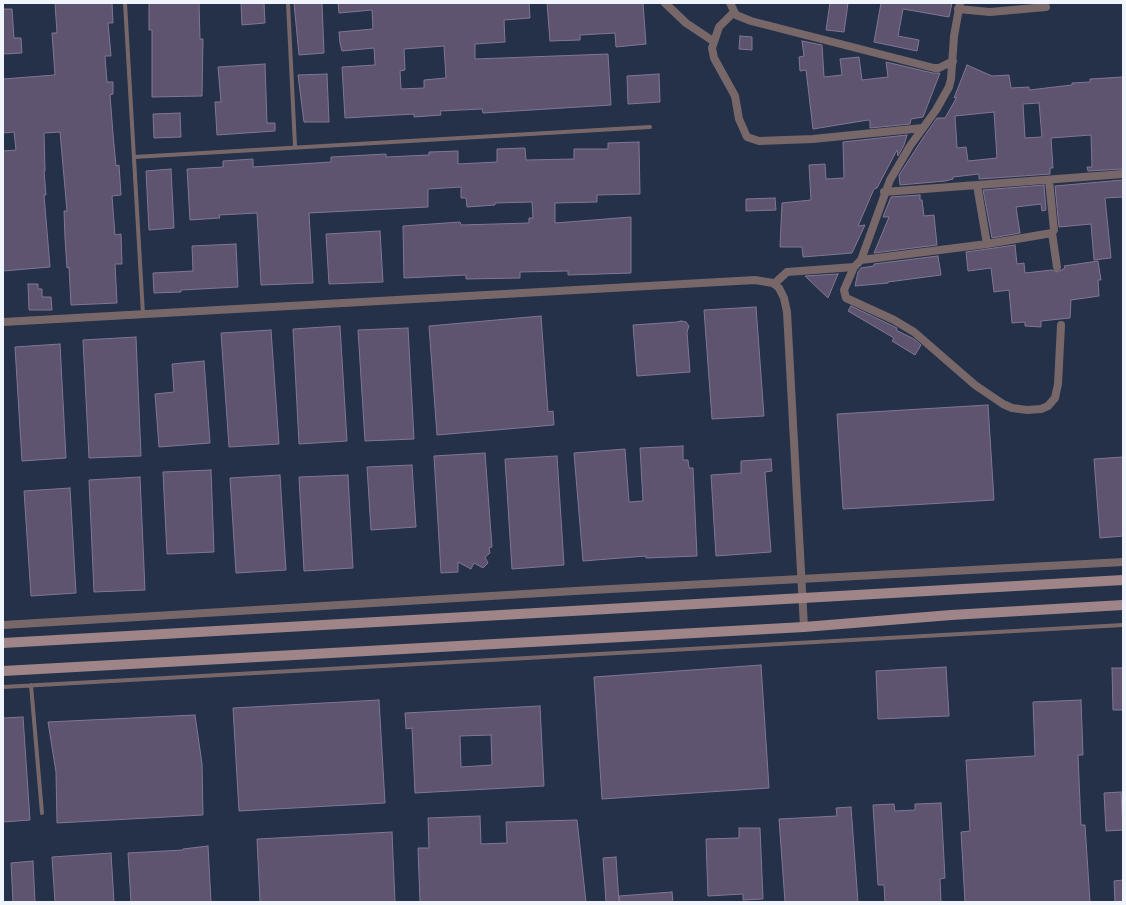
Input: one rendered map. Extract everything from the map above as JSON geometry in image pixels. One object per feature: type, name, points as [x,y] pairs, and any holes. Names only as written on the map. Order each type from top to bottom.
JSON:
[{"type":"main road","points":[[3,642],[1123,580]]},
{"type":"main road","points":[[3,671],[804,627],[952,615],[1123,605]]},
{"type":"street","points":[[665,3],[686,23],[713,41]]},
{"type":"street","points":[[730,3],[736,15],[751,21],[934,68],[939,68],[953,61]]},
{"type":"street","points":[[1046,7],[990,12],[959,6],[949,87],[943,99],[910,146],[884,192],[861,260],[854,267],[844,290],[846,298],[894,320],[914,332],[975,385],[1003,404],[1012,408],[1041,409],[1048,406],[1055,398],[1058,384],[1061,325]]},
{"type":"street","points":[[734,12],[719,27],[713,41],[714,58],[735,96],[743,130],[747,137],[752,140],[813,139],[923,128]]},
{"type":"street","points":[[884,192],[1123,174]]},
{"type":"street","points":[[1049,180],[1054,230],[1052,233],[1057,267]]},
{"type":"street","points":[[977,185],[987,244]]},
{"type":"street","points":[[861,260],[987,244],[1052,233]]},
{"type":"street","points":[[774,284],[787,272],[854,267]]},
{"type":"street","points":[[3,322],[755,280],[774,284],[779,288],[784,298],[787,312],[804,627]]},
{"type":"street","points":[[3,625],[584,591],[1123,562]]},
{"type":"lane","points":[[125,3],[143,314]]},
{"type":"lane","points":[[288,3],[295,146]]},
{"type":"lane","points":[[134,157],[295,146],[650,127]]},
{"type":"lane","points":[[3,687],[1123,625]]},
{"type":"lane","points":[[31,685],[42,813]]},
{"type":"building","points":[[55,3],[112,3],[113,23],[108,23],[111,56],[105,56],[107,82],[113,82],[113,94],[110,95],[116,166],[119,165],[121,195],[112,196],[115,235],[121,234],[122,264],[115,264],[117,303],[71,305],[69,267],[67,268],[65,238],[64,211],[67,211],[60,132],[44,133],[44,171],[46,195],[44,195],[50,267],[3,271],[3,151],[16,150],[14,132],[3,133],[3,79],[55,75],[52,33],[57,33]]},
{"type":"building","points":[[149,3],[199,3],[200,39],[203,39],[202,96],[152,97],[152,30],[149,30]]},
{"type":"building","points":[[241,3],[264,3],[265,23],[242,25]]},
{"type":"building","points":[[294,3],[322,3],[324,53],[299,55]]},
{"type":"building","points":[[338,3],[529,3],[530,18],[504,20],[505,42],[475,44],[475,59],[608,54],[611,105],[483,113],[482,109],[440,111],[441,115],[414,117],[414,114],[345,118],[342,67],[375,65],[374,48],[342,51],[339,32],[373,29],[372,10],[339,13]],"holes":[[[444,46],[446,78],[424,80],[424,88],[401,89],[400,71],[405,70],[404,49]]]},
{"type":"building","points":[[547,3],[643,3],[646,44],[616,47],[615,33],[580,35],[580,40],[550,41]]},
{"type":"building","points":[[830,3],[848,3],[844,32],[826,30]]},
{"type":"building","points":[[881,3],[952,3],[949,17],[903,9],[898,36],[919,40],[917,51],[874,42]]},
{"type":"building","points":[[3,9],[12,9],[14,38],[21,38],[22,53],[3,54]]},
{"type":"building","points":[[740,36],[752,37],[752,50],[739,49]]},
{"type":"building","points":[[802,41],[822,45],[824,77],[842,75],[840,59],[859,57],[862,80],[888,77],[886,62],[933,73],[940,73],[923,117],[911,119],[910,124],[870,128],[870,121],[868,120],[813,129],[806,70],[800,71],[799,57],[804,56]]},
{"type":"building","points":[[265,64],[267,123],[275,123],[275,131],[217,135],[215,102],[221,102],[218,67]]},
{"type":"building","points":[[967,65],[992,76],[1009,75],[1011,88],[1029,87],[1029,90],[1072,85],[1072,83],[1090,82],[1090,79],[1123,77],[1123,169],[1088,171],[1087,167],[1092,167],[1091,135],[1051,138],[1053,168],[1050,168],[1050,174],[979,179],[979,174],[953,177],[953,179],[945,181],[900,185],[899,175],[937,118],[945,118],[957,97],[954,98]],"holes":[[[1039,103],[1042,137],[1025,138],[1023,104]],[[994,112],[997,158],[968,161],[966,147],[957,148],[955,116]]]},
{"type":"building","points":[[327,74],[329,122],[304,122],[298,75]]},
{"type":"building","points":[[659,74],[660,102],[628,104],[627,76]]},
{"type":"building","points":[[180,113],[181,137],[154,138],[153,114]]},
{"type":"building","points":[[907,135],[898,156],[897,150],[877,188],[874,189],[858,226],[865,225],[852,253],[803,257],[802,247],[780,247],[782,203],[811,200],[809,165],[825,164],[826,179],[844,178],[843,142]]},
{"type":"building","points":[[639,142],[640,194],[597,195],[597,202],[555,203],[555,223],[631,217],[631,273],[568,275],[568,271],[520,272],[520,278],[466,279],[466,275],[404,278],[403,226],[460,222],[461,225],[529,223],[529,218],[533,218],[532,202],[495,203],[495,205],[467,207],[466,198],[461,198],[461,187],[428,189],[428,207],[309,213],[313,283],[261,285],[257,213],[219,215],[220,218],[190,220],[187,169],[223,167],[223,161],[253,159],[253,167],[331,162],[331,157],[386,154],[386,157],[429,155],[429,152],[458,151],[458,164],[497,162],[497,149],[525,148],[526,160],[574,159],[574,149],[608,149],[608,143]]},
{"type":"building","points":[[171,169],[174,228],[149,230],[146,171]]},
{"type":"building","points":[[1123,180],[1123,197],[1105,198],[1111,258],[1094,260],[1091,224],[1059,227],[1055,186]]},
{"type":"building","points":[[1044,185],[1046,210],[1042,211],[1041,204],[1016,207],[1020,233],[992,238],[983,190]]},
{"type":"building","points":[[920,195],[924,216],[934,215],[937,245],[874,253],[889,217],[883,217],[891,197]]},
{"type":"building","points":[[775,198],[776,210],[746,211],[746,199]]},
{"type":"building","points":[[380,231],[383,282],[329,284],[326,234]]},
{"type":"building","points":[[236,244],[238,287],[154,293],[153,273],[193,271],[192,246]]},
{"type":"building","points":[[1015,245],[1017,264],[1024,263],[1025,273],[1052,270],[1058,272],[1065,268],[1064,266],[1098,261],[1101,280],[1098,280],[1099,296],[1071,300],[1070,318],[1041,321],[1041,327],[1025,326],[1025,322],[1012,323],[1009,290],[994,292],[991,268],[968,271],[966,252]]},
{"type":"building","points":[[938,256],[941,275],[888,283],[855,286],[858,272],[861,268],[874,266],[874,264]]},
{"type":"building","points":[[838,274],[828,298],[805,276]]},
{"type":"building","points":[[28,284],[38,284],[38,289],[42,289],[42,297],[51,297],[52,310],[29,310]]},
{"type":"building","points":[[851,306],[897,328],[896,330],[914,339],[921,345],[915,355],[892,341],[894,338],[848,311]]},
{"type":"building","points":[[756,307],[764,416],[712,419],[704,310]]},
{"type":"building","points":[[541,316],[548,412],[553,411],[554,425],[437,435],[429,326]]},
{"type":"building","points":[[681,321],[686,322],[689,326],[687,332],[690,372],[637,376],[633,325]]},
{"type":"building","points":[[340,326],[347,441],[299,444],[293,329]]},
{"type":"building","points":[[408,328],[414,439],[365,441],[358,330]]},
{"type":"building","points":[[271,330],[279,444],[229,447],[221,333]]},
{"type":"building","points":[[136,337],[141,456],[89,458],[83,340]]},
{"type":"building","points":[[60,344],[66,458],[22,461],[15,347]]},
{"type":"building","points":[[204,361],[210,443],[159,447],[155,394],[174,392],[172,364]]},
{"type":"building","points":[[988,405],[994,500],[843,509],[837,414]]},
{"type":"building","points":[[683,446],[683,460],[688,460],[689,468],[693,468],[697,556],[646,558],[646,556],[583,561],[574,453],[625,449],[629,502],[643,501],[640,448]]},
{"type":"building","points":[[485,453],[492,547],[489,548],[490,553],[485,557],[488,563],[483,568],[474,563],[471,569],[458,562],[458,572],[441,573],[434,456]]},
{"type":"building","points":[[557,456],[564,565],[512,569],[505,459]]},
{"type":"building","points":[[1123,457],[1123,536],[1100,538],[1094,459]]},
{"type":"building","points":[[771,459],[772,471],[765,472],[771,552],[716,556],[711,475],[741,473],[741,461]]},
{"type":"building","points":[[412,465],[416,527],[371,530],[367,467]]},
{"type":"building","points":[[211,470],[214,552],[167,554],[163,472]]},
{"type":"building","points":[[280,475],[286,570],[236,573],[230,478]]},
{"type":"building","points":[[348,475],[353,568],[304,571],[299,477]]},
{"type":"building","points":[[140,477],[145,590],[94,592],[89,480]]},
{"type":"building","points":[[70,488],[76,593],[31,596],[24,491]]},
{"type":"building","points":[[761,665],[769,788],[602,799],[594,677]]},
{"type":"building","points":[[946,667],[949,716],[878,719],[876,671]]},
{"type":"building","points":[[1112,668],[1123,668],[1123,710],[1113,710]]},
{"type":"building","points":[[379,700],[385,803],[239,811],[233,708]]},
{"type":"building","points":[[1081,700],[1083,755],[1078,755],[1081,825],[1085,825],[1090,902],[965,902],[961,832],[970,831],[966,760],[1035,756],[1033,702]]},
{"type":"building","points":[[540,706],[544,786],[415,793],[412,728],[406,729],[405,713]],"holes":[[[491,735],[492,765],[461,767],[460,736]]]},
{"type":"building","points":[[195,715],[202,764],[203,815],[57,823],[56,772],[48,722]]},
{"type":"building","points":[[23,717],[30,820],[3,822],[3,718]]},
{"type":"building","points":[[1121,792],[1123,830],[1106,831],[1104,793]]},
{"type":"building","points":[[941,803],[945,878],[940,879],[941,902],[885,902],[884,885],[878,885],[873,805],[894,804],[895,811],[915,810],[915,804]]},
{"type":"building","points":[[851,807],[858,902],[785,902],[779,819],[837,816],[836,808]]},
{"type":"building","points":[[480,816],[481,844],[507,843],[506,822],[577,820],[586,902],[420,902],[418,848],[429,848],[428,818]]},
{"type":"building","points":[[739,828],[760,828],[763,899],[743,900],[743,894],[708,896],[706,839],[739,838]]},
{"type":"building","points":[[392,832],[395,902],[260,902],[257,839]]},
{"type":"building","points":[[208,846],[211,902],[131,902],[128,853],[183,850]]},
{"type":"building","points":[[111,853],[114,902],[55,902],[52,857]]},
{"type":"building","points":[[616,857],[619,902],[606,902],[603,858]]},
{"type":"building","points":[[33,861],[35,902],[13,902],[11,863]]},
{"type":"building","points":[[1123,880],[1123,902],[1115,902],[1114,881]]},
{"type":"building","points":[[672,892],[673,902],[620,902],[619,896]]}]
